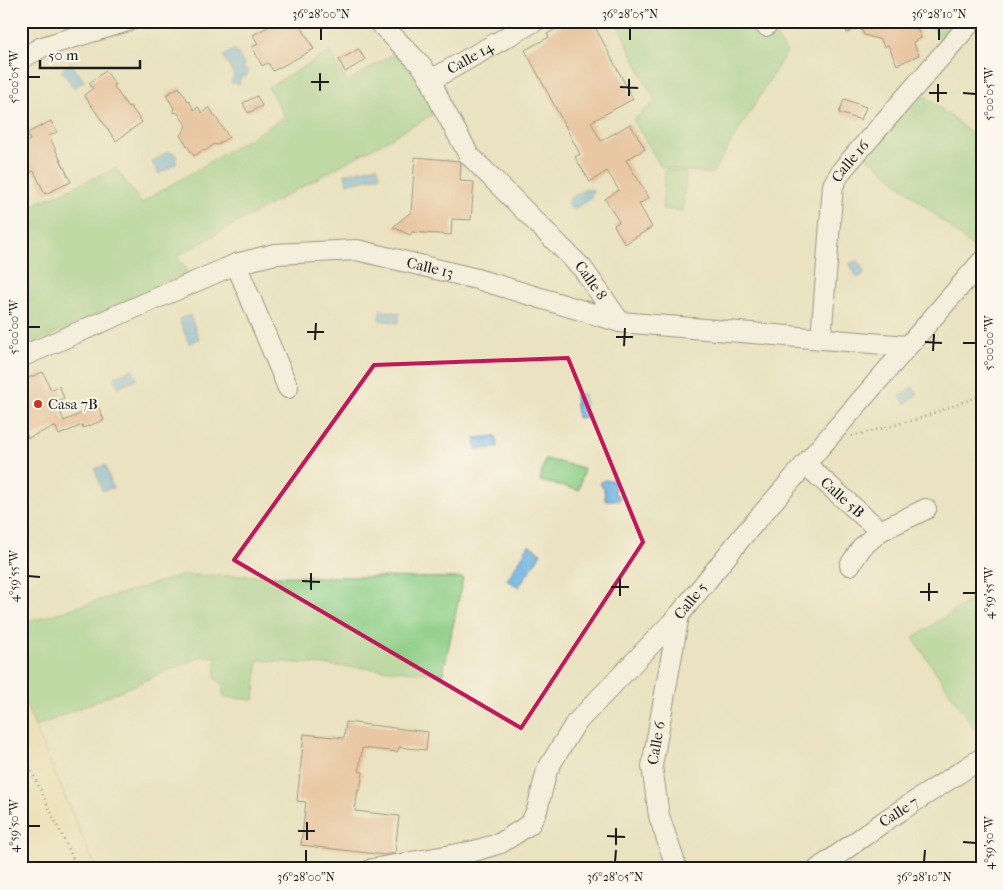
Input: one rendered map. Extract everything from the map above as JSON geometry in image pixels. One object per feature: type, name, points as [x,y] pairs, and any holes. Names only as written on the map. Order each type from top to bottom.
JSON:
[{"type":"street","points":[[21,59],[42,47],[128,21]]},
{"type":"street","name":"Calle 8","points":[[378,21],[422,66],[469,155],[583,269],[620,322]]},
{"type":"street","name":"Calle 14","points":[[431,80],[535,21]]},
{"type":"street","name":"Calle 16","points":[[821,340],[832,184],[842,170],[972,21]]},
{"type":"street","name":"Calle 13","points":[[21,357],[236,264],[275,254],[357,250],[477,279],[620,322]]},
{"type":"street","name":"Calle 5","points":[[372,869],[474,851],[501,844],[530,824],[537,810],[547,770],[575,724],[678,615],[742,537],[982,261]]},
{"type":"street","points":[[236,264],[288,388]]},
{"type":"street","points":[[620,322],[907,346]]},
{"type":"street","name":"Calle 5B","points":[[805,464],[880,531]]},
{"type":"street","name":"Calle 5B","points":[[850,565],[862,547],[880,531],[926,509]]},
{"type":"street","name":"Calle 6","points":[[677,869],[659,816],[652,766],[678,615]]},
{"type":"street","name":"Calle 7","points":[[818,869],[886,820],[982,758]]},
{"type":"path","points":[[832,433],[841,439],[918,419],[982,395]]},
{"type":"path","points":[[21,748],[78,869]]},
{"type":"highlighted area","points":[[568,358],[643,542],[521,728],[234,560],[374,365]]},
{"type":"green space","points":[[616,21],[754,21],[757,35],[766,37],[776,36],[787,52],[712,174],[661,167],[633,120],[655,102]]},
{"type":"green space","points":[[931,21],[961,21],[941,44]]},
{"type":"green space","points":[[398,51],[434,114],[177,256],[188,272],[21,349],[21,210],[116,168],[141,203],[285,117],[268,87],[330,52],[347,82]]},
{"type":"green space","points":[[920,92],[974,135],[982,144],[982,240],[975,249],[865,155]]},
{"type":"green space","points":[[665,170],[686,172],[683,211],[662,209]]},
{"type":"green space","points":[[545,459],[584,468],[579,490],[540,481]]},
{"type":"green space","points":[[182,575],[463,578],[443,674],[258,660],[254,700],[223,697],[223,684],[215,679],[216,657],[203,656],[35,727],[21,694],[21,624]]},
{"type":"green space","points":[[979,594],[982,598],[982,740],[913,638]]},
{"type":"sand","points":[[21,694],[96,869],[32,869],[21,845]]},
{"type":"water","points":[[235,49],[245,66],[243,67],[244,69],[248,72],[245,77],[241,76],[239,84],[231,83],[234,75],[223,56]]},
{"type":"water","points":[[71,63],[84,81],[74,88],[61,70]]},
{"type":"water","points":[[169,151],[176,155],[177,158],[175,160],[177,163],[159,174],[152,162]]},
{"type":"water","points":[[377,166],[380,176],[347,184],[345,174]]},
{"type":"water","points":[[586,189],[586,191],[591,189],[593,191],[591,199],[571,209],[567,203],[568,200]]},
{"type":"water","points":[[858,260],[865,274],[857,278],[850,264]]},
{"type":"water","points":[[380,310],[400,313],[398,323],[379,320]]},
{"type":"water","points":[[190,315],[199,339],[189,344],[179,319]]},
{"type":"water","points":[[133,369],[137,379],[118,387],[114,377]]},
{"type":"water","points":[[912,387],[918,394],[905,404],[900,396]]},
{"type":"water","points":[[584,394],[586,417],[577,418],[575,395]]},
{"type":"water","points":[[496,436],[498,447],[476,450],[475,438]]},
{"type":"water","points":[[105,465],[113,488],[102,491],[95,469]]},
{"type":"water","points":[[604,480],[614,480],[615,495],[619,495],[620,500],[605,500],[604,488],[600,483]]},
{"type":"water","points":[[529,545],[541,553],[519,587],[507,580]]},
{"type":"water","points":[[21,845],[32,869],[21,869]]},
{"type":"building","points":[[279,21],[298,21],[314,49],[273,71],[268,63],[262,66],[252,47],[258,44],[253,35]]},
{"type":"building","points":[[570,21],[592,21],[633,99],[591,122],[601,141],[630,124],[645,149],[626,160],[649,198],[639,204],[652,227],[625,244],[614,225],[619,222],[605,199],[619,190],[607,171],[590,182],[575,157],[580,154],[525,50],[549,37],[547,34]]},
{"type":"building","points":[[842,21],[905,21],[908,27],[915,24],[921,38],[913,42],[919,55],[897,65],[888,45],[884,47],[881,40],[864,35],[860,27],[847,33]]},
{"type":"building","points":[[359,49],[365,60],[345,72],[339,60]]},
{"type":"building","points":[[106,71],[128,107],[130,106],[142,122],[116,141],[84,95],[93,88],[89,83]]},
{"type":"building","points":[[179,87],[194,110],[198,107],[202,113],[209,107],[229,137],[194,156],[180,135],[183,133],[186,125],[178,113],[173,112],[174,108],[166,95]]},
{"type":"building","points":[[257,96],[262,106],[248,113],[243,103]]},
{"type":"building","points":[[844,99],[866,107],[861,120],[839,113]]},
{"type":"building","points":[[51,121],[57,132],[49,136],[71,182],[45,194],[34,171],[21,177],[21,144],[30,140],[27,133]]},
{"type":"building","points":[[415,157],[459,161],[461,164],[460,181],[474,182],[471,220],[452,219],[451,235],[412,232],[410,235],[393,227],[411,212]]},
{"type":"building","name":"Casa 7B","points":[[43,372],[51,390],[59,386],[64,398],[56,402],[64,421],[98,406],[104,420],[83,428],[82,425],[59,435],[56,427],[51,428],[28,438],[21,422],[21,381]]},
{"type":"building","points":[[346,722],[428,732],[426,750],[399,747],[397,752],[362,748],[359,771],[363,772],[355,811],[399,816],[395,853],[384,855],[301,845],[306,802],[297,801],[304,734],[344,738]]},
{"type":"place","name":"Casa 7B","points":[[38,404]]}]
